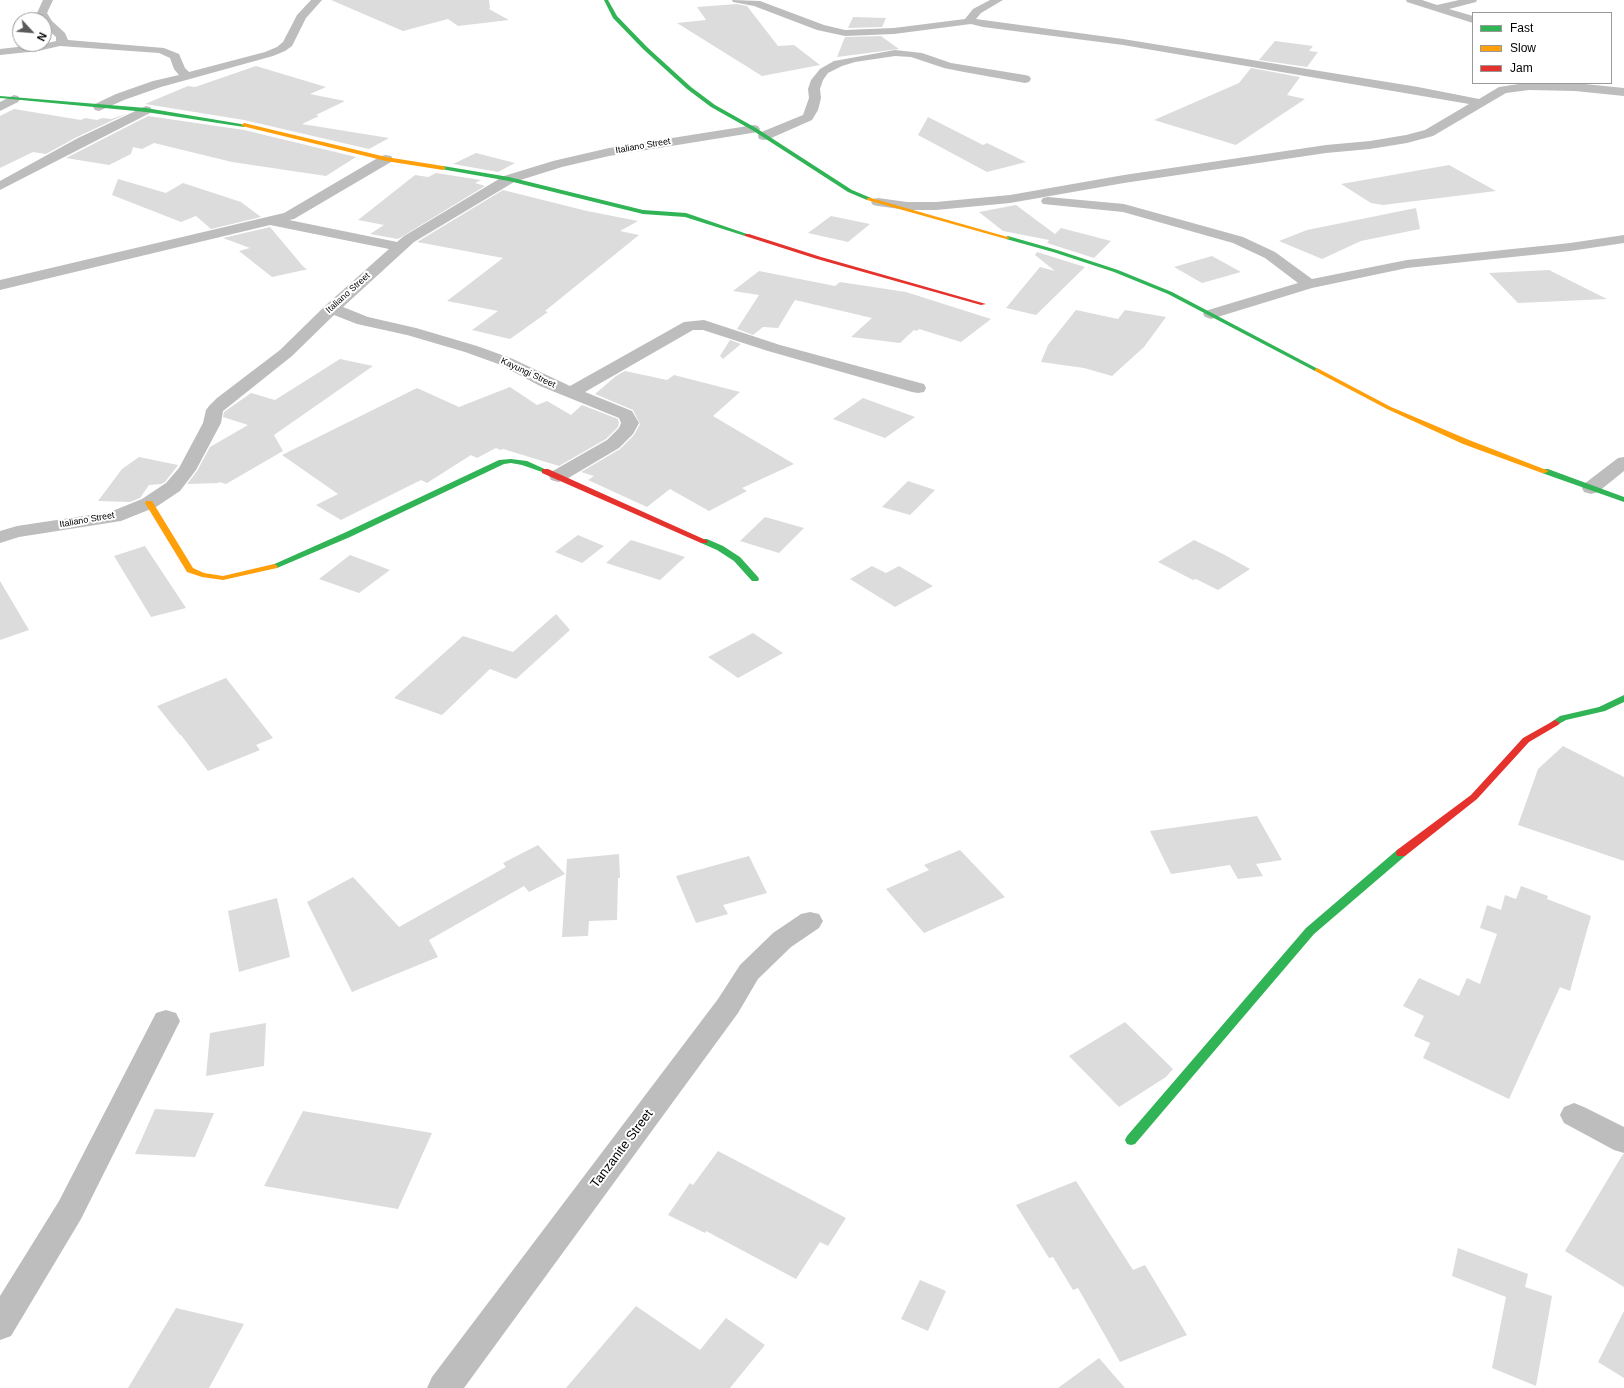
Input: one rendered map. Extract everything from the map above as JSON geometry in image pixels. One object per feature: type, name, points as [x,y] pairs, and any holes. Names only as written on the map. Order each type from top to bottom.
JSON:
[{"type":"street","points":[[48,0],[42,13],[47,23],[61,35],[63,39],[60,43]]},
{"type":"street","points":[[98,107],[120,97],[186,75],[269,54],[281,49],[288,44],[301,17],[317,0]]},
{"type":"street","points":[[606,0],[615,17],[645,48],[688,88],[713,106],[759,132],[843,187],[878,202],[1040,247],[1116,271],[1170,293],[1389,408],[1466,442],[1624,500]]},
{"type":"street","points":[[737,0],[756,3],[822,28],[845,33],[902,30],[970,21],[1131,44],[1418,91],[1481,104]]},
{"type":"street","points":[[970,21],[970,18],[977,11],[998,0]]},
{"type":"street","points":[[1411,0],[1472,20]]},
{"type":"street","points":[[1438,8],[1472,0]]},
{"type":"street","points":[[0,52],[38,48],[60,43],[160,50],[175,56],[180,69],[186,75]]},
{"type":"street","name":"Italiano Street","points":[[0,537],[17,532],[114,516],[149,503],[173,487],[187,470],[212,423],[215,410],[223,402],[286,353],[332,308],[409,239],[509,179],[558,164],[609,152],[759,132],[808,117],[812,110],[816,80],[824,71],[838,63],[854,59],[895,53],[911,54],[922,56],[948,66],[1025,78]]},
{"type":"street","points":[[878,202],[907,206],[936,206],[1010,199],[1124,179],[1326,149],[1370,145],[1407,139],[1429,133],[1481,104],[1507,87],[1551,86],[1624,92]]},
{"type":"street","points":[[0,97],[98,107],[146,110],[244,125],[386,159],[509,179],[643,212],[686,215],[818,258],[983,304]]},
{"type":"street","points":[[0,107],[14,99]]},
{"type":"street","points":[[0,186],[83,141],[146,110]]},
{"type":"street","points":[[0,284],[44,275],[289,216],[386,159]]},
{"type":"street","points":[[1010,199],[1100,204],[1158,216],[1238,240],[1270,256],[1309,284]]},
{"type":"street","points":[[269,221],[400,247]]},
{"type":"street","points":[[1210,314],[1309,284],[1408,264],[1624,239]]},
{"type":"street","name":"Kayungi Street","points":[[332,308],[363,321],[410,332],[507,362],[546,382],[626,416],[630,423],[628,430],[613,444],[558,476]]},
{"type":"street","points":[[572,392],[690,325],[704,325],[718,328],[774,348],[918,388]]},
{"type":"street","points":[[149,503],[190,570],[202,575],[223,578],[278,565],[347,535],[502,462],[524,463],[558,476],[720,548],[737,559],[755,579]]},
{"type":"street","points":[[1591,488],[1624,462]]},
{"type":"street","points":[[1131,1140],[1310,931],[1397,856],[1474,797],[1526,740],[1563,718],[1602,709],[1624,698]]},
{"type":"street","name":"Tanzanite Street","points":[[444,1388],[728,1006],[749,972],[782,940],[810,921]]},
{"type":"street","points":[[0,1325],[70,1210],[166,1021]]},
{"type":"street","points":[[1574,1115],[1624,1141]]},
{"type":"building","points":[[331,0],[489,0],[489,9],[509,20],[458,26],[448,19],[403,31]]},
{"type":"building","points":[[737,4],[747,6],[778,46],[794,45],[820,65],[762,76],[677,23],[706,20],[697,7]]},
{"type":"building","points":[[853,17],[886,18],[882,27],[848,28]]},
{"type":"building","points":[[881,36],[899,49],[837,57],[845,37]]},
{"type":"building","points":[[1275,41],[1313,46],[1309,51],[1318,52],[1307,67],[1259,60]]},
{"type":"building","points":[[256,66],[326,87],[310,94],[345,101],[316,115],[319,116],[302,124],[389,138],[369,149],[244,120],[145,104],[188,86],[195,87]]},
{"type":"building","points":[[1251,68],[1300,77],[1287,95],[1305,99],[1236,145],[1154,120],[1239,83]]},
{"type":"building","points":[[14,109],[81,120],[85,118],[97,120],[102,118],[111,119],[126,114],[77,137],[46,154],[33,152],[0,168],[0,116]]},
{"type":"building","points":[[148,116],[244,130],[356,157],[326,176],[232,162],[154,143],[142,149],[133,147],[131,154],[109,165],[66,158]]},
{"type":"building","points":[[928,117],[983,145],[987,143],[1026,162],[987,172],[918,135]]},
{"type":"building","points":[[476,153],[515,163],[498,172],[453,164]]},
{"type":"building","points":[[1449,165],[1496,191],[1383,205],[1371,203],[1341,184]]},
{"type":"building","points":[[436,173],[481,180],[475,183],[485,186],[398,239],[370,234],[384,225],[358,220],[415,175],[428,177]]},
{"type":"building","points":[[118,179],[166,193],[183,183],[241,202],[261,217],[211,229],[196,216],[181,222],[112,195]]},
{"type":"building","points":[[503,190],[587,211],[638,221],[620,231],[639,235],[545,311],[548,312],[510,339],[472,330],[498,311],[447,301],[503,258],[417,242]]},
{"type":"building","points":[[1016,205],[1055,234],[1061,228],[1111,241],[1094,258],[1047,243],[1049,240],[1003,231],[979,212]]},
{"type":"building","points":[[1416,208],[1420,229],[1361,241],[1322,259],[1279,241],[1307,230]]},
{"type":"building","points":[[831,216],[870,224],[848,242],[808,233]]},
{"type":"building","points":[[270,227],[307,270],[272,277],[239,251],[250,248],[223,238]]},
{"type":"building","points":[[1037,252],[1085,267],[1036,315],[1006,308],[1040,267],[1055,271],[1035,255]]},
{"type":"building","points":[[1212,256],[1241,272],[1202,283],[1174,267]]},
{"type":"building","points":[[1549,270],[1607,299],[1518,303],[1489,273]]},
{"type":"building","points":[[759,271],[835,286],[840,282],[906,292],[991,319],[961,342],[919,329],[917,331],[914,330],[900,343],[851,337],[872,318],[795,300],[778,328],[763,327],[753,335],[737,329],[759,295],[733,291]]},
{"type":"building","points":[[1076,310],[1118,319],[1125,310],[1166,317],[1144,347],[1112,376],[1084,368],[1041,362],[1048,345]]},
{"type":"building","points":[[730,340],[741,344],[723,359],[720,356]]},
{"type":"building","points":[[340,359],[373,366],[274,435],[283,451],[226,484],[219,482],[187,484],[197,471],[210,447],[248,425],[223,417],[224,412],[251,393],[275,400]]},
{"type":"building","points":[[625,371],[667,380],[674,375],[740,392],[713,416],[794,464],[742,488],[747,491],[709,511],[670,489],[647,507],[588,480],[594,476],[581,472],[620,449],[634,435],[640,424],[633,410],[595,394],[616,376]]},
{"type":"building","points":[[510,387],[537,405],[547,401],[571,415],[582,405],[618,419],[618,427],[606,439],[559,466],[496,448],[477,458],[471,455],[427,483],[421,480],[341,520],[316,505],[338,494],[282,455],[417,388],[459,407]]},
{"type":"building","points":[[863,398],[915,417],[885,438],[833,419]]},
{"type":"building","points":[[139,457],[179,464],[165,482],[161,484],[149,485],[140,498],[130,502],[98,501],[122,469]]},
{"type":"building","points":[[908,481],[935,490],[910,515],[882,507]]},
{"type":"building","points":[[765,517],[804,528],[779,553],[740,541]]},
{"type":"building","points":[[578,535],[604,546],[582,563],[555,552]]},
{"type":"building","points":[[631,540],[685,557],[660,580],[606,563]]},
{"type":"building","points":[[1194,540],[1250,569],[1218,590],[1196,579],[1193,580],[1158,562]]},
{"type":"building","points":[[145,546],[186,608],[151,617],[114,556]]},
{"type":"building","points":[[350,555],[390,570],[359,593],[319,579]]},
{"type":"building","points":[[872,566],[886,573],[899,566],[933,586],[895,607],[850,579]]},
{"type":"building","points":[[0,581],[29,630],[0,640]]},
{"type":"building","points":[[556,614],[570,630],[516,679],[490,669],[442,715],[394,698],[463,636],[513,652]]},
{"type":"building","points":[[753,633],[783,653],[738,678],[708,657]]},
{"type":"building","points":[[226,678],[273,738],[256,745],[260,750],[208,771],[157,706]]},
{"type":"building","points":[[1563,746],[1624,777],[1624,861],[1518,825],[1538,769]]},
{"type":"building","points":[[1257,816],[1282,860],[1256,864],[1263,876],[1238,879],[1230,865],[1171,874],[1150,831]]},
{"type":"building","points":[[538,845],[565,874],[529,892],[524,886],[429,940],[438,957],[352,992],[307,902],[353,877],[399,927],[506,867],[503,863]]},
{"type":"building","points":[[960,850],[1005,897],[924,933],[886,889],[929,870],[924,865]]},
{"type":"building","points":[[619,854],[620,878],[618,878],[617,920],[589,921],[588,936],[562,937],[567,859]]},
{"type":"building","points":[[749,856],[767,893],[723,905],[728,914],[696,923],[676,876]]},
{"type":"building","points":[[1521,886],[1548,896],[1547,899],[1591,916],[1570,991],[1560,987],[1509,1099],[1423,1058],[1430,1043],[1414,1036],[1424,1016],[1403,1006],[1419,978],[1459,996],[1467,978],[1480,984],[1497,934],[1480,928],[1487,905],[1501,910],[1505,895],[1516,899]]},
{"type":"building","points":[[277,898],[290,957],[239,972],[228,911]]},
{"type":"building","points":[[1125,1022],[1173,1069],[1166,1077],[1119,1107],[1069,1056]]},
{"type":"building","points":[[266,1023],[264,1066],[206,1076],[210,1033]]},
{"type":"building","points":[[155,1109],[214,1113],[195,1157],[135,1154]]},
{"type":"building","points":[[303,1111],[432,1133],[398,1209],[264,1186]]},
{"type":"building","points":[[718,1151],[846,1218],[828,1246],[820,1242],[796,1279],[706,1231],[705,1233],[668,1215],[690,1183],[693,1185]]},
{"type":"building","points":[[1624,1154],[1624,1287],[1565,1251]]},
{"type":"building","points":[[1076,1181],[1133,1270],[1145,1265],[1187,1335],[1120,1362],[1078,1288],[1073,1290],[1053,1257],[1049,1258],[1016,1205]]},
{"type":"building","points":[[1458,1248],[1528,1274],[1525,1287],[1552,1296],[1536,1386],[1492,1368],[1506,1297],[1452,1276]]},
{"type":"building","points":[[920,1280],[946,1291],[928,1331],[901,1319]]},
{"type":"building","points":[[636,1306],[700,1350],[726,1318],[765,1345],[730,1388],[566,1388]]},
{"type":"building","points":[[176,1308],[244,1324],[209,1388],[128,1388]]},
{"type":"building","points":[[1624,1311],[1624,1378],[1598,1362]]},
{"type":"building","points":[[1099,1358],[1125,1388],[1058,1388]]},
{"type":"traffic: fast","points":[[606,0],[615,17],[645,48],[689,88],[713,106],[754,129],[850,191],[869,199]]},
{"type":"traffic: fast","points":[[0,97],[146,110],[244,125]]},
{"type":"traffic: fast","points":[[443,168],[509,179],[643,212],[686,215],[747,235]]},
{"type":"traffic: fast","points":[[1008,238],[1055,251],[1116,271],[1170,293],[1317,370]]},
{"type":"traffic: fast","points":[[274,566],[347,535],[502,462],[511,461],[524,463],[545,471]]},
{"type":"traffic: fast","points":[[1545,471],[1624,500]]},
{"type":"traffic: fast","points":[[704,541],[720,548],[737,559],[755,579]]},
{"type":"traffic: fast","points":[[1555,723],[1563,718],[1602,709],[1624,698]]},
{"type":"traffic: fast","points":[[1131,1140],[1310,931],[1401,853]]},
{"type":"traffic: slow","points":[[244,125],[386,159],[443,168]]},
{"type":"traffic: slow","points":[[869,199],[1008,238]]},
{"type":"traffic: slow","points":[[1317,370],[1389,408],[1466,442],[1545,471]]},
{"type":"traffic: slow","points":[[149,503],[190,570],[202,575],[223,578],[274,566]]},
{"type":"traffic: jam","points":[[747,235],[819,258],[983,304]]},
{"type":"traffic: jam","points":[[545,471],[704,541]]},
{"type":"traffic: jam","points":[[1401,853],[1474,797],[1526,740],[1555,723]]}]
